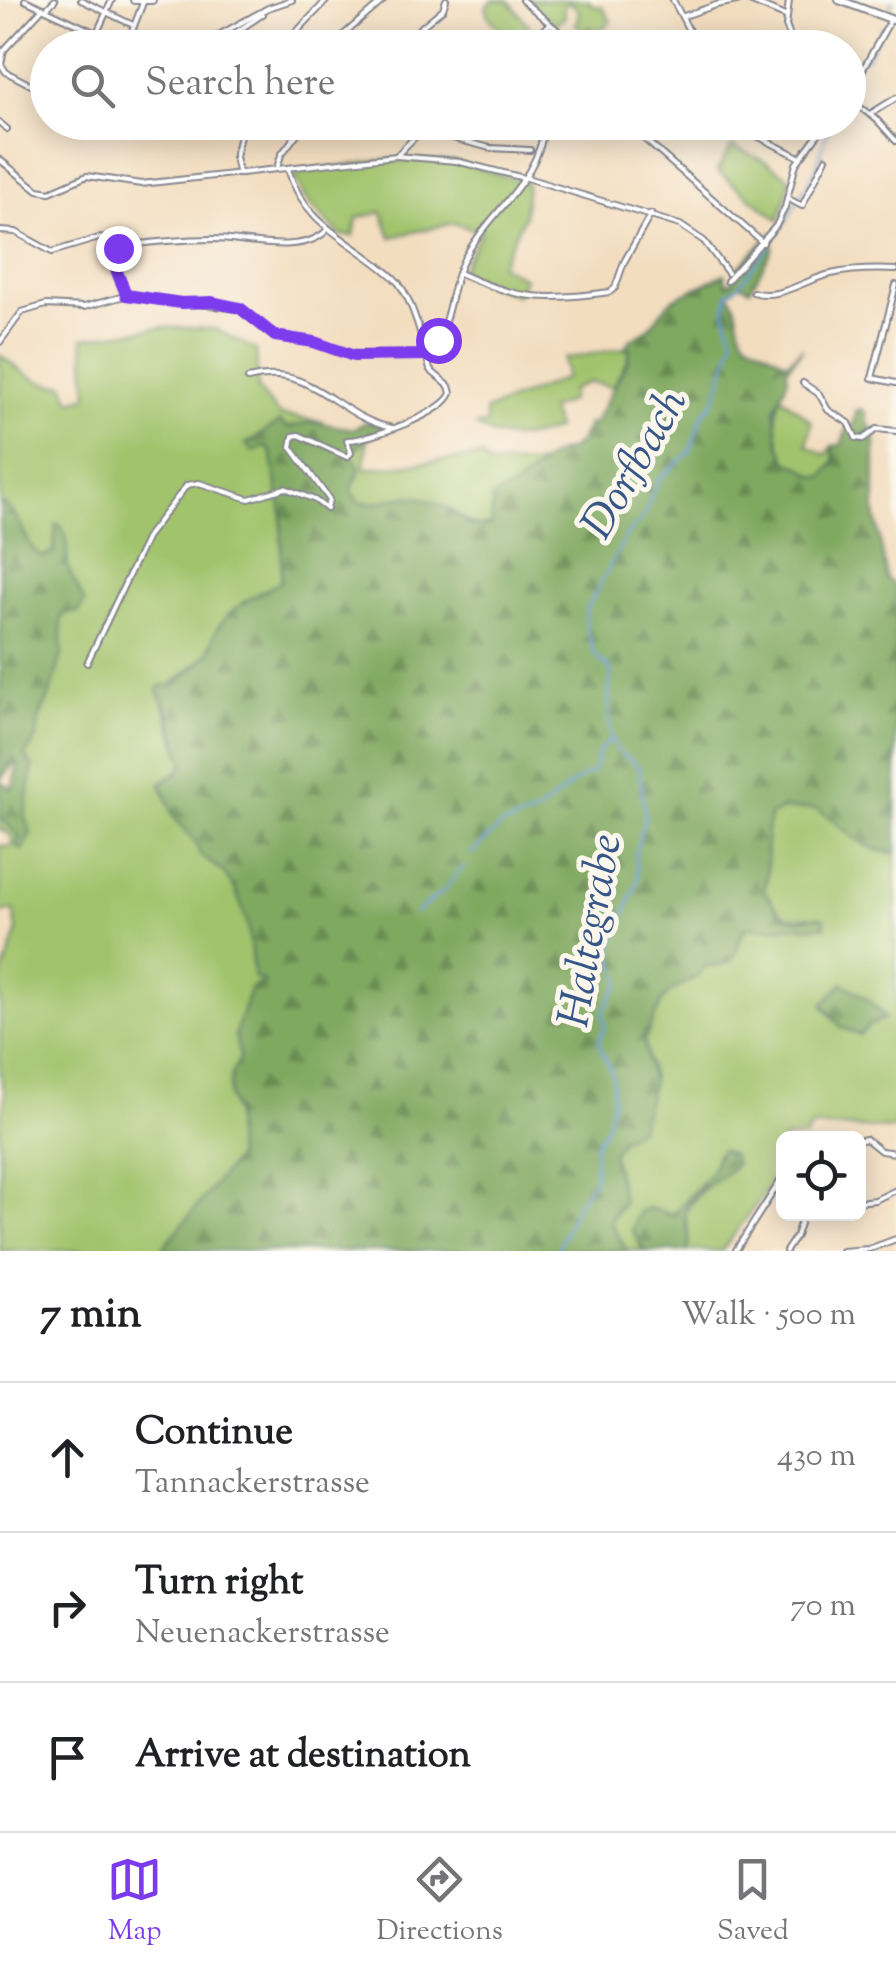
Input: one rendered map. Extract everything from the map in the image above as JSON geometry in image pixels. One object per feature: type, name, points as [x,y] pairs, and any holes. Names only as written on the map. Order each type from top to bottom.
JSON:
[{"type":"main road","points":[[134,0],[152,0]]},
{"type":"main road","points":[[839,0],[894,20]]},
{"type":"street","points":[[25,0],[90,30]]},
{"type":"street","points":[[30,85],[6,72],[1,64],[4,50],[54,0]]},
{"type":"street","points":[[80,0],[133,25]]},
{"type":"street","points":[[97,30],[112,0]]},
{"type":"street","points":[[132,30],[144,0]]},
{"type":"street","points":[[228,30],[292,0]]},
{"type":"street","points":[[299,30],[328,0]]},
{"type":"street","points":[[349,30],[384,0]]},
{"type":"street","points":[[418,30],[444,8],[446,0]]},
{"type":"street","points":[[522,0],[558,30]]},
{"type":"street","points":[[673,0],[690,30]]},
{"type":"street","points":[[684,16],[716,4],[744,0],[785,16]]},
{"type":"street","points":[[787,30],[785,16],[789,0]]},
{"type":"street","points":[[238,30],[268,8]]},
{"type":"street","points":[[866,67],[894,20]]},
{"type":"street","points":[[543,30],[549,25]]},
{"type":"street","points":[[870,114],[896,98]]},
{"type":"street","points":[[866,111],[896,141]]},
{"type":"street","points":[[0,123],[8,129]]},
{"type":"street","points":[[239,140],[235,158],[239,173]]},
{"type":"street","points":[[277,169],[278,160],[293,140]]},
{"type":"street","points":[[396,156],[412,140]]},
{"type":"street","points":[[460,140],[490,148],[530,150]]},
{"type":"street","points":[[429,353],[444,332],[459,273],[485,226],[526,179],[542,140]]},
{"type":"street","points":[[646,140],[763,242]]},
{"type":"street","points":[[766,140],[800,157]]},
{"type":"street","points":[[795,202],[800,157],[815,140]]},
{"type":"street","points":[[0,160],[38,190],[47,192],[87,176],[137,184],[396,156],[479,165],[680,225],[700,237],[728,272]]},
{"type":"street","points":[[726,281],[763,242],[826,158]]},
{"type":"street","points":[[88,663],[148,535],[188,485],[199,483],[252,499],[285,488],[326,509],[330,499],[291,447],[290,438],[299,435],[347,457],[351,453],[347,440],[367,438],[450,399],[450,388],[430,370],[429,353],[396,280],[327,230],[300,195],[288,169]]},
{"type":"street","points":[[459,273],[493,289],[526,297],[610,292],[651,214]]},
{"type":"street","points":[[126,295],[114,264],[114,255],[121,248],[213,239],[279,244],[315,239],[327,230]]},
{"type":"street","points":[[0,231],[16,232],[52,252],[99,238],[138,245]]},
{"type":"street","points":[[753,292],[774,294],[812,278],[848,270],[896,270]]},
{"type":"street","points":[[896,285],[872,378],[896,383]]},
{"type":"street","points":[[0,342],[20,313],[40,306],[84,307],[126,295],[240,308],[275,336],[314,342],[354,356],[429,353]]},
{"type":"street","points":[[248,379],[282,374],[298,379],[364,419],[392,428]]},
{"type":"street","points":[[803,384],[819,394],[828,410],[849,423],[856,438],[865,438],[876,428],[896,430]]},
{"type":"street","points":[[866,1139],[881,1151],[896,1153]]},
{"type":"street","points":[[736,1250],[776,1188]]},
{"type":"street","points":[[866,1201],[896,1190]]},
{"type":"street","points":[[786,1251],[801,1221]]},
{"type":"street","points":[[842,1251],[868,1249],[896,1239]]},
{"type":"green space","points":[[493,0],[508,0],[532,30],[501,30],[486,7]]},
{"type":"green space","points":[[528,0],[588,0],[602,7],[611,21],[604,28],[581,30],[576,25],[579,10],[569,2],[563,8],[565,17],[554,25]]},
{"type":"green space","points":[[732,146],[765,161],[791,179],[779,220],[717,171]]},
{"type":"green space","points":[[391,159],[455,161],[527,183],[524,216],[500,265],[525,278],[516,295],[459,273],[481,232],[454,223],[391,237],[382,212],[357,218],[354,236],[340,235],[306,200],[292,173]]},
{"type":"green space","points":[[788,215],[750,289],[740,284],[728,294],[747,340],[787,362],[803,348],[787,369],[788,378],[775,410],[779,443],[788,462],[823,477],[835,461],[832,446],[841,445],[848,427],[854,424],[856,411],[866,413],[867,424],[875,431],[875,512],[887,579],[896,587],[896,853],[863,843],[817,809],[785,809],[771,815],[764,890],[786,916],[824,918],[825,926],[744,928],[735,955],[728,963],[704,967],[699,975],[663,999],[644,1040],[652,1085],[639,1129],[621,1139],[612,1154],[623,1202],[610,1222],[627,1251],[161,1251],[236,1158],[234,1112],[229,1096],[232,1074],[240,1058],[235,1034],[251,988],[265,981],[254,978],[248,924],[235,888],[221,870],[201,856],[194,840],[174,817],[161,782],[177,774],[184,763],[170,714],[158,691],[161,685],[174,686],[201,661],[230,613],[281,582],[282,512],[271,451],[264,446],[253,452],[246,444],[280,422],[287,428],[314,422],[353,429],[368,421],[392,428],[367,438],[351,454],[360,468],[351,490],[357,501],[417,497],[454,513],[469,526],[491,526],[494,496],[520,483],[548,458],[572,448],[588,424],[593,425],[628,360],[630,348],[624,349],[629,341],[648,329],[671,300],[725,274],[726,284],[733,281],[738,268],[777,232]]},
{"type":"green space","points":[[164,327],[215,329],[256,350],[258,389],[279,415],[324,422],[287,428],[280,422],[264,446],[271,451],[282,512],[281,582],[214,635],[208,654],[160,694],[184,763],[161,785],[174,817],[205,859],[221,870],[235,888],[248,924],[254,978],[266,981],[251,988],[235,1034],[240,1058],[232,1074],[229,1096],[234,1112],[236,1158],[161,1251],[0,1251],[0,1123],[5,1095],[0,1074],[0,983],[17,932],[14,910],[0,913],[0,845],[9,847],[13,839],[0,830],[0,816],[20,838],[15,845],[29,834],[25,812],[33,767],[24,755],[49,697],[61,655],[61,617],[84,602],[68,569],[67,543],[60,526],[56,525],[54,553],[42,557],[30,545],[14,514],[0,503],[0,355],[38,380],[64,384],[71,401],[88,396],[83,338]]},
{"type":"green space","points":[[630,347],[628,360],[612,387],[589,382],[571,390],[570,401],[550,409],[556,429],[515,438],[495,435],[476,426],[487,423],[485,411],[566,378],[564,359]]},
{"type":"green space","points":[[781,396],[812,422],[807,445],[826,455],[831,448],[834,461],[824,476],[819,478],[785,460],[777,428]]},
{"type":"green space","points":[[367,438],[365,469],[482,456],[488,464],[540,465],[527,480],[492,500],[494,522],[482,527],[421,499],[357,501],[351,490],[359,474],[350,455]]},
{"type":"green space","points":[[0,503],[14,514],[30,545],[42,557],[54,552],[56,525],[60,525],[66,536],[68,569],[84,602],[79,612],[61,618],[62,655],[39,717],[37,738],[25,755],[33,767],[25,817],[31,833],[22,850],[15,845],[20,838],[0,816],[0,781],[12,789],[17,766],[15,763],[0,779]]},
{"type":"green space","points":[[785,809],[817,809],[863,843],[896,853],[896,1129],[812,1127],[809,1131],[776,1131],[776,1178],[722,1251],[687,1251],[685,1213],[700,1193],[732,1169],[717,1154],[711,1172],[673,1214],[656,1210],[640,1248],[644,1251],[627,1251],[610,1221],[620,1189],[612,1154],[621,1139],[639,1129],[652,1079],[644,1040],[663,999],[699,975],[703,967],[720,966],[738,944],[744,928],[824,926],[809,916],[794,918],[782,913],[764,890],[771,815]],"holes":[[[842,984],[881,1011],[881,1020],[860,1035],[842,1028],[824,1007]]]},
{"type":"green space","points":[[843,983],[866,998],[885,1018],[860,1035],[842,1028],[823,1004]]},
{"type":"green space","points":[[721,1150],[732,1154],[736,1164],[690,1201],[685,1218],[687,1251],[644,1251],[632,1230],[639,1212],[647,1208],[673,1214],[711,1172]]},
{"type":"waterway","name":"Dorfbach","points":[[889,11],[892,0]]},
{"type":"waterway","name":"Dorfbach","points":[[867,58],[883,26]]},
{"type":"waterway","name":"Dorfbach","points":[[557,1251],[574,1209],[595,1176],[595,1144],[606,1127],[613,1098],[612,1073],[598,1042],[605,1026],[603,1011],[620,978],[612,947],[638,880],[635,855],[645,815],[639,768],[619,752],[612,736],[611,670],[594,654],[586,610],[626,536],[643,518],[658,480],[690,452],[702,416],[715,400],[734,339],[725,311],[728,293],[740,284],[779,233],[816,168],[825,140]]},
{"type":"waterway","points":[[471,854],[501,826],[535,814],[594,771],[599,751],[611,739]]},
{"type":"waterway","points":[[416,913],[464,867]]},
{"type":"route","points":[[118,248],[114,264],[126,295],[240,308],[275,336],[314,342],[354,356],[428,355],[438,340]]},
{"type":"water label","name":"Haltegrabe","points":[[593,931]]}]
